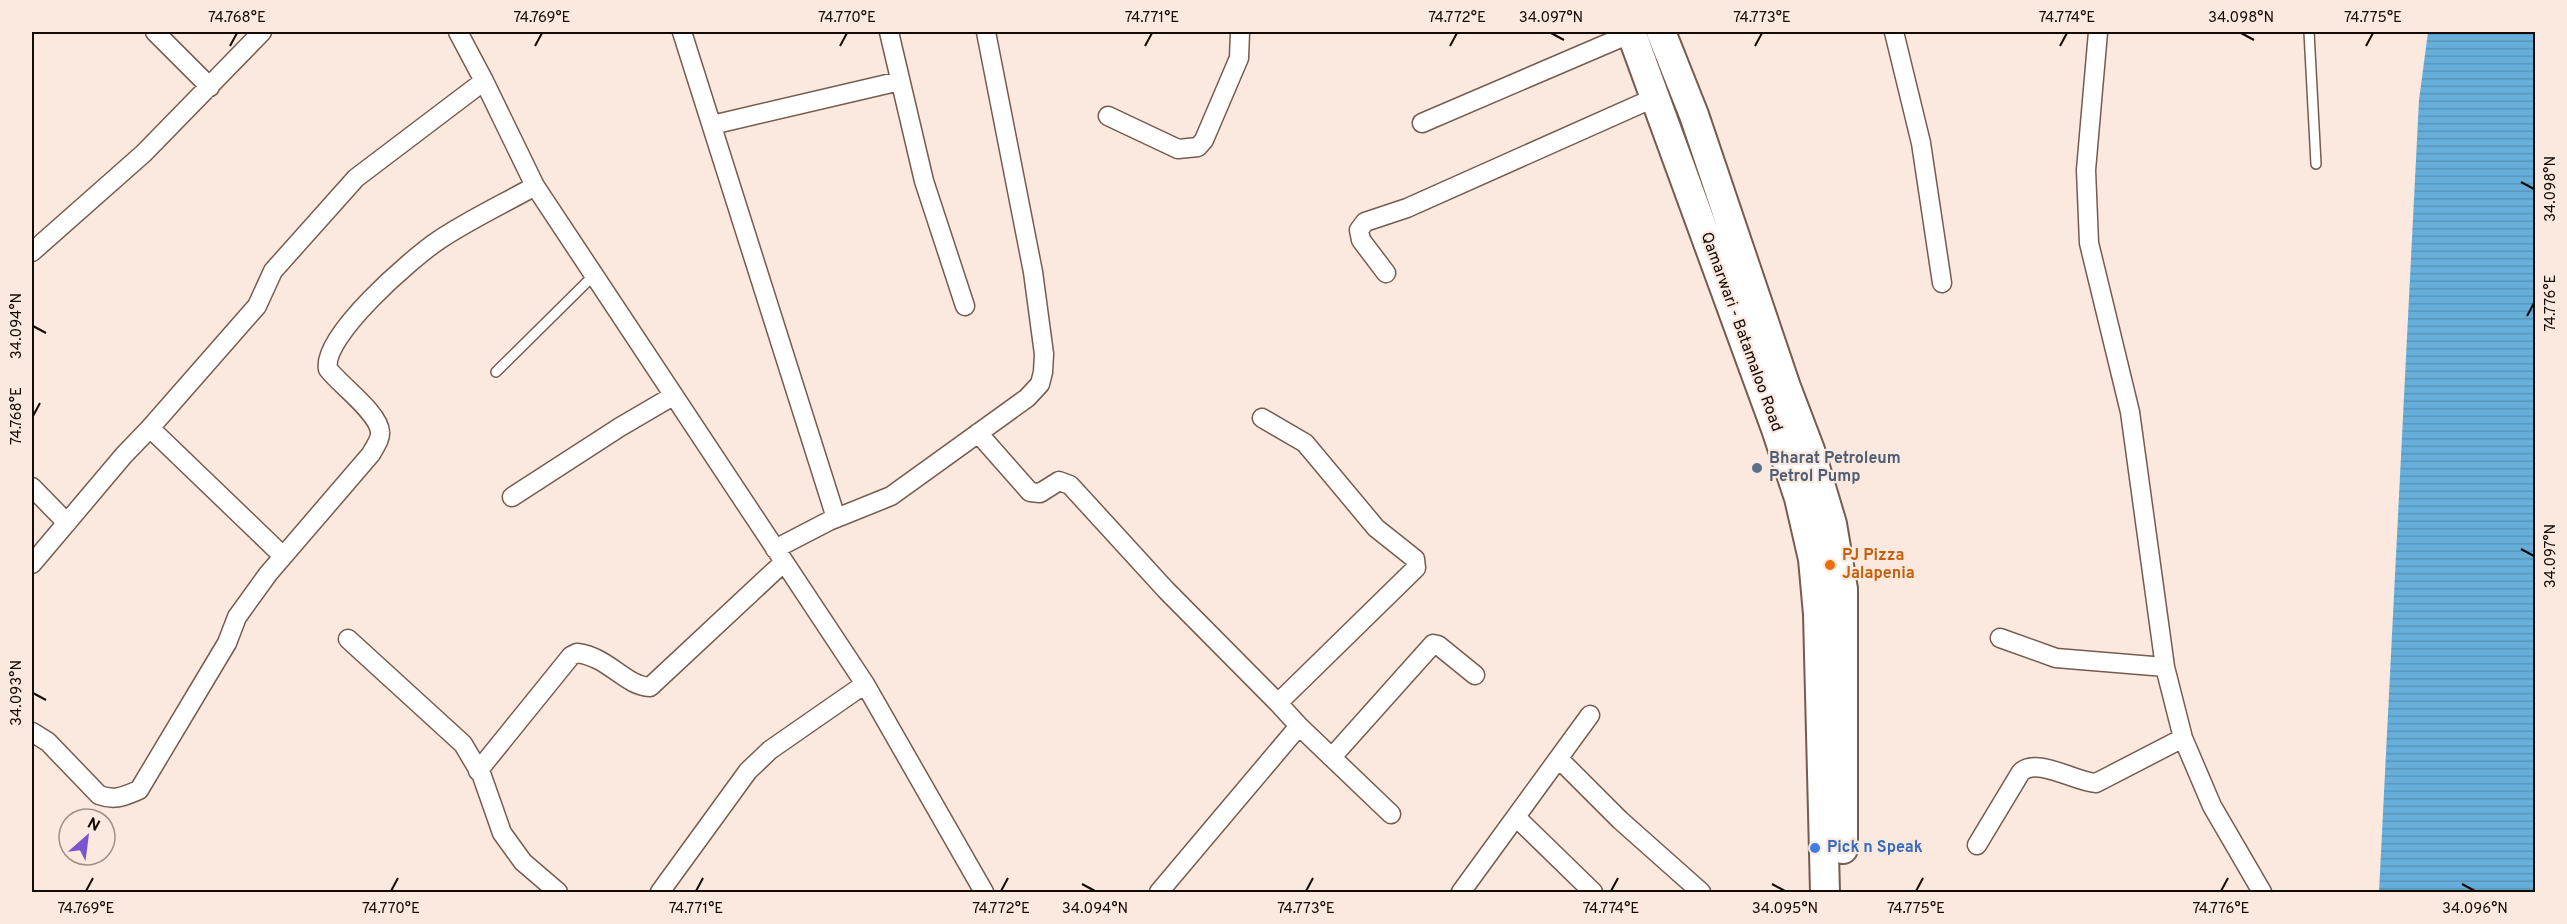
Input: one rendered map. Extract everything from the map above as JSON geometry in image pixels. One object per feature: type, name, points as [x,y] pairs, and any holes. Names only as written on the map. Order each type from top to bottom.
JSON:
[{"type":"main road","name":"Qamarwari - Batamaloo Road","points":[[1631,32],[1776,429],[1799,498],[1813,559],[1818,614],[1825,892]]},
{"type":"main road","name":"Qamarwari - Batamaloo Road","points":[[1661,32],[1694,115],[1786,387],[1810,450],[1832,524],[1843,589],[1843,892]]},
{"type":"street","points":[[155,32],[210,87]]},
{"type":"street","points":[[32,252],[144,153],[262,32]]},
{"type":"street","points":[[458,32],[535,186],[865,684],[984,892]]},
{"type":"street","points":[[682,32],[836,518]]},
{"type":"street","points":[[889,32],[924,181],[965,306]]},
{"type":"street","points":[[478,771],[572,656],[577,653],[602,659],[633,683],[641,687],[650,687],[779,555],[836,518],[891,496],[1027,398],[1040,384],[1044,354],[1033,272],[986,32]]},
{"type":"street","points":[[1108,116],[1178,149],[1198,147],[1204,140],[1239,58],[1239,32]]},
{"type":"street","points":[[1422,123],[1631,32]]},
{"type":"street","points":[[1894,32],[1921,143],[1942,283]]},
{"type":"street","points":[[2098,32],[2086,170],[2089,243],[2130,412],[2165,667],[2183,738],[2212,806],[2262,892]]},
{"type":"street","points":[[32,564],[124,455],[257,306],[273,271],[356,178],[484,81]]},
{"type":"street","points":[[712,125],[900,81]]},
{"type":"street","points":[[1386,273],[1361,240],[1359,230],[1365,222],[1407,208],[1656,97]]},
{"type":"street","points":[[32,732],[48,742],[99,795],[109,799],[119,798],[139,790],[227,643],[237,617],[283,556],[371,454],[380,436],[374,418],[328,369],[327,362],[343,329],[370,301],[437,241],[535,186]]},
{"type":"street","points":[[512,497],[620,426],[673,396]]},
{"type":"street","points":[[1262,418],[1305,443],[1376,528],[1417,563],[1411,575],[1278,703]]},
{"type":"street","points":[[150,428],[283,556]]},
{"type":"street","points":[[978,434],[1030,492],[1040,493],[1059,482],[1070,485],[1166,590],[1299,726],[1391,814]]},
{"type":"street","points":[[32,487],[66,523]]},
{"type":"street","points":[[2000,638],[2056,658],[2165,667]]},
{"type":"street","points":[[348,639],[463,744],[478,771],[502,834],[523,862],[558,892]]},
{"type":"street","points":[[1332,757],[1433,644],[1438,645],[1475,675]]},
{"type":"street","points":[[660,892],[748,771],[770,750],[865,684]]},
{"type":"street","points":[[1461,892],[1590,715]]},
{"type":"street","points":[[1159,892],[1299,726]]},
{"type":"street","points":[[1977,845],[2024,769],[2031,766],[2042,768],[2096,783],[2183,738]]},
{"type":"street","points":[[1559,759],[1620,820],[1701,892]]},
{"type":"street","points":[[1516,817],[1593,892]]},
{"type":"lane","points":[[2309,32],[2316,164]]},
{"type":"lane","points":[[496,372],[594,275]]},
{"type":"water","points":[[2428,32],[2535,32],[2535,892],[2379,892],[2419,100]]},
{"type":"place","name":"Bharat Petroleum Petrol Pump","points":[[1757,468]]},
{"type":"place","name":"PJ Pizza Jalapenia","points":[[1830,565]]},
{"type":"place","name":"Pick n Speak","points":[[1815,848]]}]
